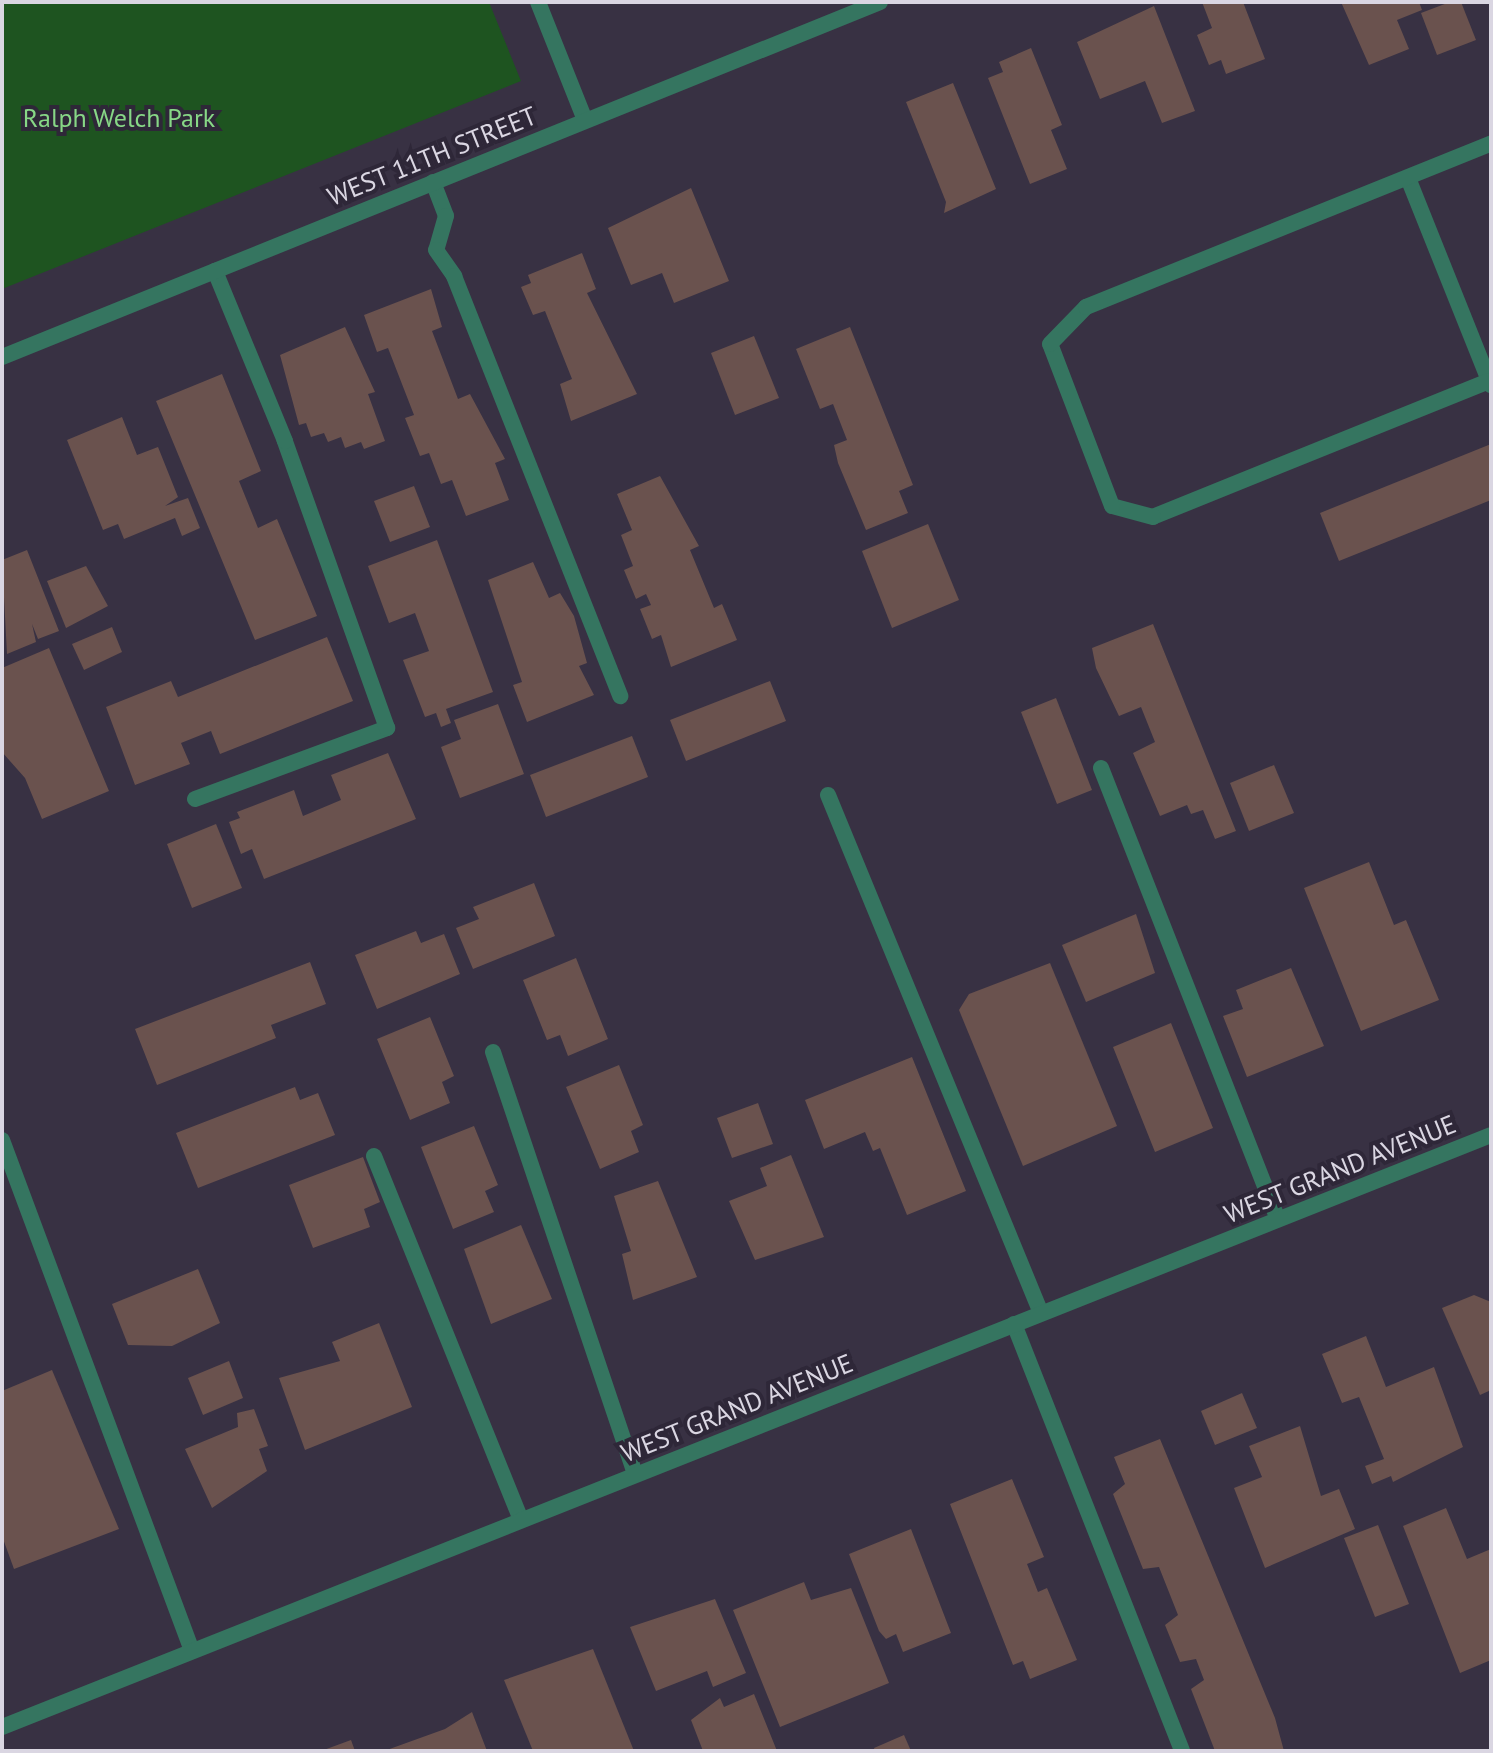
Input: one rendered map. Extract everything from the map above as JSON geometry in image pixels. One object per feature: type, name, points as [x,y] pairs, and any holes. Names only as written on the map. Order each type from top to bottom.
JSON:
[{"type":"street","points":[[538,2],[585,120]]},
{"type":"street","name":"WEST 11TH STREET","points":[[2,357],[880,2]]},
{"type":"street","points":[[1408,178],[1490,383],[1153,517],[1112,506],[1050,344],[1086,307],[1491,143]]},
{"type":"street","points":[[433,182],[446,216],[436,250],[454,276],[620,696]]},
{"type":"street","points":[[195,799],[387,728],[215,271]]},
{"type":"street","points":[[1101,768],[1278,1219]]},
{"type":"street","points":[[828,795],[1041,1313]]},
{"type":"street","points":[[493,1052],[635,1474]]},
{"type":"street","name":"WEST GRAND AVENUE","points":[[2,1727],[1491,1135]]},
{"type":"street","points":[[2,1140],[192,1651]]},
{"type":"street","points":[[374,1156],[521,1519]]},
{"type":"street","points":[[1014,1324],[1182,1751]]},
{"type":"green space","name":"Ralph Welch Park","points":[[2,2],[489,2],[521,81],[2,289]]},
{"type":"building","points":[[1202,2],[1243,2],[1265,59],[1226,74],[1221,60],[1209,65],[1197,35],[1212,28]]},
{"type":"building","points":[[1341,2],[1419,2],[1422,10],[1397,20],[1409,49],[1369,65]]},
{"type":"building","points":[[1450,2],[1461,2],[1476,40],[1437,55],[1421,13]]},
{"type":"building","points":[[1154,6],[1195,111],[1162,123],[1145,81],[1100,99],[1077,42]]},
{"type":"building","points":[[1031,48],[1062,125],[1051,130],[1067,169],[1030,184],[988,78],[1003,72],[999,62]]},
{"type":"building","points":[[953,83],[996,189],[944,213],[946,202],[906,102]]},
{"type":"building","points":[[691,188],[729,281],[674,303],[662,273],[631,285],[608,228]]},
{"type":"building","points":[[582,253],[596,289],[587,293],[637,394],[571,421],[560,384],[572,379],[545,311],[533,315],[521,287],[531,283],[528,275]]},
{"type":"building","points":[[431,289],[442,327],[432,331],[458,399],[470,394],[505,459],[495,463],[509,500],[466,516],[452,480],[441,484],[429,453],[420,456],[405,418],[414,415],[388,348],[377,352],[364,315]]},
{"type":"building","points":[[345,327],[375,392],[368,394],[385,441],[364,449],[361,442],[345,448],[341,437],[328,442],[324,433],[311,437],[306,423],[299,425],[280,355]]},
{"type":"building","points":[[850,327],[913,485],[899,491],[908,513],[866,530],[838,463],[834,445],[847,440],[833,404],[820,409],[796,349]]},
{"type":"building","points":[[754,336],[779,398],[735,415],[711,353]]},
{"type":"building","points":[[222,374],[261,471],[239,481],[258,528],[277,519],[317,616],[255,640],[156,401]]},
{"type":"building","points":[[122,417],[137,455],[158,447],[178,497],[165,506],[188,498],[200,528],[182,536],[175,518],[124,539],[118,524],[103,530],[67,440]]},
{"type":"building","points":[[1491,444],[1491,500],[1339,561],[1320,513]]},
{"type":"building","points":[[660,476],[699,546],[690,550],[714,608],[722,604],[737,640],[671,667],[661,635],[652,639],[640,609],[651,605],[646,594],[636,599],[624,570],[633,566],[621,535],[632,530],[617,494]]},
{"type":"building","points":[[414,486],[430,527],[390,542],[374,501]]},
{"type":"building","points":[[928,524],[959,600],[892,628],[862,551]]},
{"type":"building","points":[[437,540],[493,692],[446,709],[451,723],[441,727],[436,713],[425,717],[403,660],[429,651],[415,613],[389,623],[368,566]]},
{"type":"building","points":[[27,550],[59,631],[38,639],[32,624],[36,642],[7,654],[2,560]]},
{"type":"building","points":[[533,562],[549,598],[560,593],[574,616],[587,663],[579,666],[594,695],[527,722],[513,685],[522,682],[488,580]]},
{"type":"building","points":[[86,566],[108,606],[66,628],[47,581]]},
{"type":"building","points":[[1153,624],[1236,831],[1215,839],[1203,810],[1191,814],[1187,805],[1160,816],[1133,753],[1155,742],[1141,707],[1119,716],[1096,668],[1092,648]]},
{"type":"building","points":[[112,627],[122,652],[84,670],[72,644]]},
{"type":"building","points":[[327,637],[353,701],[220,754],[211,731],[181,743],[190,764],[135,785],[106,707],[171,681],[178,697]]},
{"type":"building","points":[[49,648],[109,791],[42,819],[25,778],[2,752],[2,668]]},
{"type":"building","points":[[770,681],[786,721],[686,761],[670,720]]},
{"type":"building","points":[[1056,698],[1092,790],[1057,804],[1021,712]]},
{"type":"building","points":[[498,704],[524,774],[460,798],[441,747],[461,739],[454,720]]},
{"type":"building","points":[[632,736],[648,777],[546,817],[530,775]]},
{"type":"building","points":[[388,753],[416,819],[264,879],[252,849],[241,854],[229,822],[240,818],[237,812],[294,790],[303,816],[341,800],[331,775]]},
{"type":"building","points":[[1274,765],[1294,813],[1249,831],[1230,783]]},
{"type":"building","points":[[216,824],[242,888],[192,908],[167,844]]},
{"type":"building","points":[[1369,862],[1394,925],[1406,920],[1439,1000],[1361,1031],[1304,888]]},
{"type":"building","points":[[534,883],[555,936],[473,969],[456,928],[479,919],[473,907]]},
{"type":"building","points":[[1136,914],[1155,973],[1086,1002],[1062,945]]},
{"type":"building","points":[[416,931],[421,943],[444,934],[460,974],[377,1009],[355,955]]},
{"type":"building","points":[[576,958],[608,1039],[568,1056],[560,1035],[547,1040],[523,980]]},
{"type":"building","points":[[310,962],[326,1004],[271,1025],[276,1038],[157,1085],[135,1029]]},
{"type":"building","points":[[1050,963],[1117,1126],[1023,1166],[959,1010],[969,994]]},
{"type":"building","points":[[1291,968],[1324,1046],[1247,1077],[1223,1016],[1243,1009],[1236,990]]},
{"type":"building","points":[[430,1017],[454,1076],[442,1082],[450,1103],[410,1120],[377,1039]]},
{"type":"building","points":[[1171,1023],[1213,1128],[1155,1152],[1113,1047]]},
{"type":"building","points":[[912,1057],[966,1191],[907,1215],[880,1148],[873,1151],[865,1132],[824,1149],[805,1100]]},
{"type":"building","points":[[619,1065],[643,1125],[631,1131],[639,1152],[600,1169],[566,1087]]},
{"type":"building","points":[[295,1087],[300,1100],[318,1093],[335,1135],[198,1188],[176,1133]]},
{"type":"building","points":[[758,1103],[773,1144],[732,1158],[717,1118]]},
{"type":"building","points":[[474,1126],[498,1185],[485,1191],[494,1212],[453,1229],[421,1147]]},
{"type":"building","points":[[791,1155],[824,1237],[755,1260],[729,1201],[767,1186],[760,1168]]},
{"type":"building","points":[[363,1157],[380,1202],[364,1209],[370,1227],[313,1248],[289,1185]]},
{"type":"building","points":[[658,1181],[697,1277],[633,1300],[622,1254],[631,1251],[614,1196]]},
{"type":"building","points":[[521,1225],[552,1299],[491,1324],[464,1249]]},
{"type":"building","points":[[198,1269],[220,1323],[172,1346],[128,1345],[112,1304]]},
{"type":"building","points":[[1474,1295],[1491,1302],[1491,1390],[1480,1395],[1442,1308]]},
{"type":"building","points":[[379,1323],[412,1407],[305,1450],[279,1378],[340,1361],[332,1342]]},
{"type":"building","points":[[1366,1336],[1386,1387],[1434,1367],[1463,1447],[1393,1482],[1391,1476],[1372,1484],[1365,1466],[1384,1459],[1359,1397],[1342,1403],[1322,1354]]},
{"type":"building","points":[[229,1361],[243,1398],[203,1415],[188,1378]]},
{"type":"building","points":[[52,1370],[119,1529],[14,1569],[2,1536],[2,1391]]},
{"type":"building","points":[[1242,1393],[1257,1428],[1215,1445],[1201,1411]]},
{"type":"building","points":[[254,1409],[268,1446],[259,1449],[267,1471],[212,1508],[185,1449],[238,1427],[237,1413]]},
{"type":"building","points":[[1300,1426],[1321,1496],[1339,1489],[1355,1529],[1265,1568],[1234,1488],[1262,1477],[1249,1446]]},
{"type":"building","points":[[1160,1439],[1275,1718],[1284,1751],[1215,1751],[1191,1689],[1204,1680],[1196,1659],[1180,1662],[1165,1625],[1178,1615],[1159,1567],[1143,1569],[1113,1494],[1125,1484],[1114,1457]]},
{"type":"building","points":[[1012,1479],[1044,1557],[1027,1564],[1038,1592],[1047,1588],[1077,1660],[1030,1679],[1023,1661],[1013,1665],[950,1504]]},
{"type":"building","points":[[1446,1508],[1467,1559],[1491,1549],[1491,1660],[1460,1673],[1403,1526]]},
{"type":"building","points":[[1378,1525],[1409,1604],[1375,1617],[1344,1538]]},
{"type":"building","points":[[911,1529],[951,1633],[903,1652],[896,1634],[886,1639],[879,1631],[849,1554]]},
{"type":"building","points":[[804,1582],[811,1600],[851,1588],[889,1683],[780,1727],[733,1610]]},
{"type":"building","points":[[715,1599],[746,1673],[713,1687],[707,1671],[656,1691],[630,1627]]},
{"type":"building","points":[[593,1649],[634,1751],[533,1751],[504,1680]]},
{"type":"building","points":[[754,1694],[777,1751],[703,1751],[691,1720],[720,1698],[724,1707]]},
{"type":"building","points":[[472,1712],[487,1751],[384,1751],[445,1729]]},
{"type":"building","points":[[904,1735],[911,1751],[875,1751],[874,1748]]},
{"type":"building","points":[[351,1740],[355,1751],[321,1751]]}]
